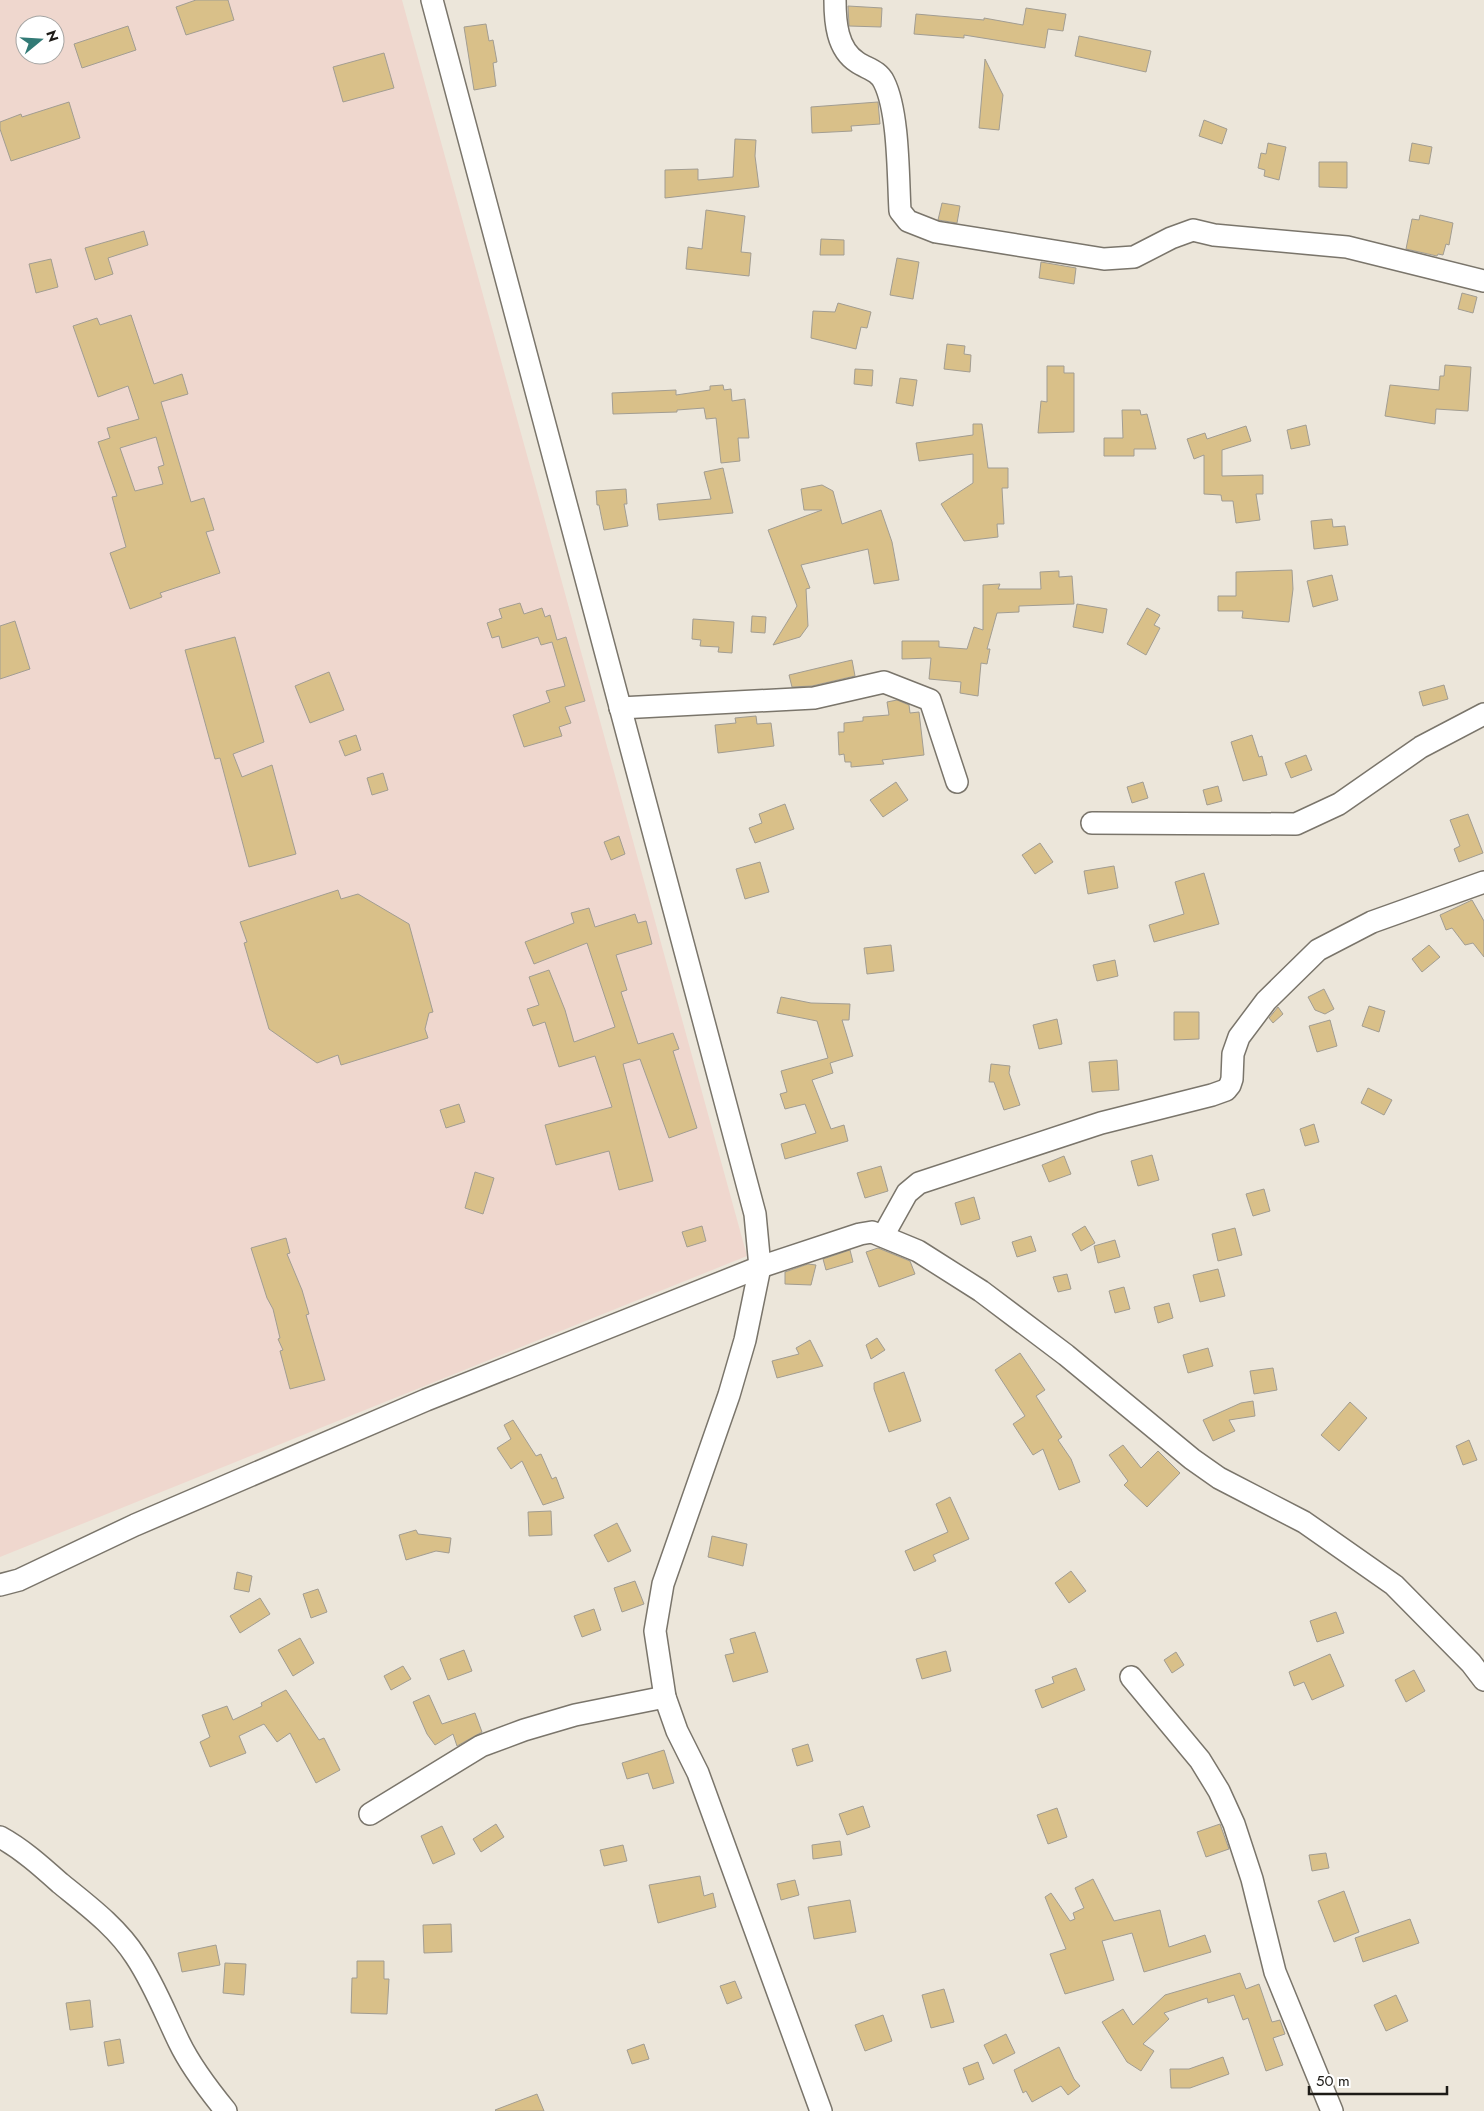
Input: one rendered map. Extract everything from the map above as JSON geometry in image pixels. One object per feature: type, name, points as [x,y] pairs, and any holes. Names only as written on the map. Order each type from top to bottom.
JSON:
[{"type":"street","points":[[432,0],[755,1214],[760,1267],[744,1340],[729,1395],[663,1584],[655,1632],[665,1697],[677,1731],[698,1773],[821,2111]]},
{"type":"street","points":[[835,0],[835,15],[843,48],[857,62],[873,70],[884,82],[894,117],[900,211],[908,221],[936,232],[1020,247],[1104,258],[1134,257],[1171,238],[1193,230],[1214,235],[1347,247],[1484,280]]},
{"type":"street","points":[[620,708],[814,698],[884,682],[930,700],[957,782]]},
{"type":"street","points":[[1092,823],[1296,824],[1339,804],[1421,747],[1484,714]]},
{"type":"street","points":[[883,1236],[908,1193],[919,1183],[1100,1123],[1226,1090],[1232,1079],[1233,1054],[1239,1037],[1266,1001],[1318,950],[1372,922],[1484,882]]},
{"type":"street","points":[[0,1585],[19,1580],[135,1525],[426,1400],[760,1267],[860,1234],[872,1232],[918,1251],[980,1291],[1066,1355],[1192,1459],[1219,1478],[1304,1522],[1394,1585],[1471,1663],[1484,1680]]},
{"type":"street","points":[[1131,1677],[1200,1760],[1219,1791],[1234,1824],[1252,1879],[1275,1972],[1332,2111]]},
{"type":"street","points":[[370,1814],[481,1746],[575,1715],[665,1697]]},
{"type":"street","points":[[0,1837],[16,1845],[114,1929],[135,1955],[153,1984],[180,2043],[206,2086],[226,2111]]},
{"type":"shaded area","points":[[0,0],[402,0],[747,1256],[0,1557]]},
{"type":"building","points":[[196,0],[228,0],[234,20],[186,35],[176,7]]},
{"type":"building","points":[[848,6],[882,8],[881,27],[849,26]]},
{"type":"building","points":[[1026,8],[1066,14],[1063,31],[1048,29],[1045,48],[964,35],[964,38],[914,34],[916,14],[984,20],[984,18],[1023,25]]},
{"type":"building","points":[[486,24],[489,41],[493,40],[497,62],[493,63],[496,86],[474,90],[464,27]]},
{"type":"building","points":[[128,26],[136,50],[82,68],[74,44]]},
{"type":"building","points":[[1079,36],[1151,51],[1146,72],[1075,56]]},
{"type":"building","points":[[384,53],[394,88],[343,102],[333,67]]},
{"type":"building","points":[[985,59],[1003,95],[999,130],[979,128]]},
{"type":"building","points":[[69,102],[80,138],[11,161],[0,129],[0,122],[21,114],[22,117]]},
{"type":"building","points":[[878,102],[880,124],[851,126],[852,131],[812,133],[811,107]]},
{"type":"building","points":[[1204,120],[1227,129],[1222,144],[1199,136]]},
{"type":"building","points":[[735,139],[756,140],[755,156],[759,187],[665,198],[665,170],[698,169],[698,180],[733,177]]},
{"type":"building","points":[[1268,143],[1286,147],[1279,180],[1264,176],[1265,170],[1258,168],[1261,153],[1266,154]]},
{"type":"building","points":[[1412,143],[1432,147],[1429,164],[1409,161]]},
{"type":"building","points":[[1319,162],[1347,162],[1347,188],[1319,187]]},
{"type":"building","points":[[942,203],[960,206],[957,223],[938,220]]},
{"type":"building","points":[[706,210],[745,216],[741,252],[751,253],[749,276],[686,269],[688,247],[702,249]]},
{"type":"building","points":[[1420,215],[1453,223],[1449,245],[1446,244],[1443,255],[1438,254],[1437,256],[1406,249],[1412,219],[1419,220]]},
{"type":"building","points":[[144,231],[148,245],[108,258],[113,274],[95,280],[85,248]]},
{"type":"building","points":[[821,239],[844,240],[844,255],[820,255]]},
{"type":"building","points":[[897,258],[919,262],[913,299],[890,295]]},
{"type":"building","points":[[51,259],[58,287],[36,293],[29,264]]},
{"type":"building","points":[[1041,262],[1076,268],[1074,284],[1039,278]]},
{"type":"building","points":[[1462,293],[1477,297],[1473,313],[1458,309]]},
{"type":"building","points":[[838,303],[871,312],[867,328],[861,327],[856,349],[811,338],[813,311],[835,312]]},
{"type":"building","points":[[131,315],[154,384],[182,374],[188,394],[161,402],[191,502],[204,498],[214,530],[206,532],[220,573],[160,593],[162,597],[130,609],[110,553],[126,547],[112,497],[117,496],[98,442],[110,438],[107,428],[139,419],[128,386],[98,397],[73,326],[97,318],[100,325]],"holes":[[[156,437],[164,465],[158,467],[163,484],[135,491],[120,448]]]},
{"type":"building","points":[[947,344],[965,346],[964,354],[971,355],[970,372],[944,369]]},
{"type":"building","points":[[1445,365],[1471,367],[1468,411],[1436,409],[1435,424],[1385,416],[1390,385],[1439,390],[1440,376],[1444,376]]},
{"type":"building","points":[[1047,366],[1064,366],[1064,373],[1074,373],[1074,432],[1038,433],[1041,401],[1047,402]]},
{"type":"building","points":[[855,369],[873,370],[872,386],[854,384]]},
{"type":"building","points":[[900,378],[917,380],[913,406],[896,403]]},
{"type":"building","points":[[723,385],[724,390],[731,389],[732,401],[745,399],[749,438],[738,438],[740,461],[721,463],[716,418],[706,419],[704,408],[677,410],[677,412],[613,414],[612,393],[676,390],[676,395],[710,390],[710,386]]},
{"type":"building","points":[[1122,410],[1140,410],[1141,415],[1147,414],[1156,449],[1134,449],[1134,456],[1104,456],[1104,438],[1123,438]]},
{"type":"building","points":[[973,424],[982,424],[988,468],[1008,468],[1008,488],[1002,488],[1004,524],[997,524],[998,537],[964,541],[941,504],[973,483],[973,454],[919,461],[916,443],[973,435]]},
{"type":"building","points":[[1306,425],[1310,445],[1291,449],[1287,430]]},
{"type":"building","points":[[1246,426],[1251,441],[1222,450],[1222,476],[1263,475],[1263,494],[1256,494],[1260,520],[1236,523],[1233,501],[1222,501],[1221,495],[1204,494],[1204,455],[1194,459],[1187,439],[1205,433],[1207,439]]},
{"type":"building","points":[[723,468],[733,513],[659,520],[657,504],[711,499],[704,472]]},
{"type":"building","points":[[822,485],[833,491],[842,524],[881,510],[892,542],[899,580],[874,584],[868,549],[801,565],[810,588],[806,589],[808,626],[800,637],[773,645],[797,606],[768,530],[822,510],[804,510],[801,489]]},
{"type":"building","points":[[626,489],[627,504],[624,504],[628,526],[604,530],[599,505],[597,505],[596,491]]},
{"type":"building","points":[[1332,519],[1333,527],[1345,526],[1348,545],[1314,549],[1311,521]]},
{"type":"building","points":[[1292,570],[1293,589],[1289,622],[1242,618],[1243,611],[1218,611],[1218,596],[1236,596],[1236,572]]},
{"type":"building","points":[[1059,571],[1059,577],[1072,576],[1074,604],[1019,606],[1019,612],[997,613],[987,649],[990,649],[987,664],[981,663],[978,696],[960,693],[961,682],[929,679],[931,658],[902,659],[902,641],[939,641],[939,647],[967,649],[974,627],[983,630],[983,585],[1000,584],[998,589],[1041,589],[1040,572]]},
{"type":"building","points":[[1332,575],[1338,600],[1313,607],[1307,581]]},
{"type":"building","points":[[520,603],[524,614],[542,608],[545,617],[550,615],[557,640],[566,637],[585,701],[565,707],[571,723],[559,727],[562,736],[524,747],[513,715],[550,702],[546,691],[565,686],[552,642],[541,645],[538,637],[502,648],[499,636],[492,638],[487,623],[502,618],[499,609]]},
{"type":"building","points":[[1077,604],[1107,609],[1103,633],[1073,627]]},
{"type":"building","points":[[1147,608],[1160,615],[1154,625],[1160,628],[1146,655],[1127,644]]},
{"type":"building","points":[[752,616],[766,617],[765,633],[751,632]]},
{"type":"building","points":[[693,619],[734,622],[732,653],[718,652],[719,647],[700,646],[701,640],[692,639]]},
{"type":"building","points":[[15,621],[30,669],[0,679],[0,626]]},
{"type":"building","points":[[235,637],[264,742],[233,754],[242,777],[272,765],[296,854],[249,867],[220,758],[215,759],[185,650]]},
{"type":"building","points":[[852,660],[855,676],[812,686],[792,687],[789,675]]},
{"type":"building","points":[[329,672],[344,710],[310,723],[295,686]]},
{"type":"building","points":[[1444,685],[1448,699],[1423,706],[1419,692]]},
{"type":"building","points":[[897,700],[909,705],[910,713],[919,712],[924,755],[882,760],[884,764],[851,767],[851,762],[845,762],[844,754],[839,755],[838,732],[844,732],[844,723],[863,721],[863,717],[889,715],[887,702]]},
{"type":"building","points":[[756,716],[757,724],[771,723],[774,746],[718,753],[715,725],[736,723],[735,718]]},
{"type":"building","points":[[356,735],[361,750],[345,756],[339,741]]},
{"type":"building","points":[[1252,735],[1259,757],[1262,756],[1267,775],[1243,781],[1231,742]]},
{"type":"building","points":[[1306,755],[1312,770],[1291,778],[1285,763]]},
{"type":"building","points":[[383,773],[388,790],[372,795],[367,778]]},
{"type":"building","points":[[896,782],[908,800],[883,817],[870,800]]},
{"type":"building","points":[[1143,782],[1148,798],[1132,803],[1127,787]]},
{"type":"building","points":[[1218,786],[1222,801],[1207,805],[1203,790]]},
{"type":"building","points":[[785,804],[794,829],[755,843],[749,828],[762,823],[759,814]]},
{"type":"building","points":[[1468,814],[1483,853],[1459,862],[1454,849],[1460,846],[1450,820]]},
{"type":"building","points":[[619,836],[625,854],[611,860],[604,842]]},
{"type":"building","points":[[1040,843],[1053,862],[1035,874],[1022,855]]},
{"type":"building","points":[[760,862],[769,892],[745,899],[736,869]]},
{"type":"building","points":[[1114,866],[1118,888],[1088,894],[1084,871]]},
{"type":"building","points":[[1204,873],[1219,924],[1154,942],[1149,925],[1184,914],[1175,882]]},
{"type":"building","points":[[338,890],[341,899],[358,894],[409,924],[433,1012],[429,1013],[425,1029],[428,1038],[341,1065],[338,1055],[317,1063],[269,1029],[244,943],[247,942],[240,922]]},
{"type":"building","points":[[1472,900],[1484,921],[1484,957],[1473,943],[1465,945],[1452,928],[1446,930],[1440,915]]},
{"type":"building","points":[[589,908],[595,927],[635,914],[638,923],[646,921],[652,944],[616,955],[627,990],[621,992],[638,1044],[673,1033],[679,1049],[673,1051],[697,1128],[669,1138],[640,1059],[623,1064],[653,1181],[619,1190],[609,1151],[556,1165],[545,1125],[612,1107],[595,1056],[559,1067],[545,1022],[533,1026],[527,1009],[539,1005],[529,977],[549,970],[565,1010],[574,1042],[615,1027],[587,943],[534,964],[525,942],[574,923],[571,913]]},
{"type":"building","points":[[891,945],[894,971],[867,974],[864,948]]},
{"type":"building","points":[[1429,945],[1440,957],[1422,972],[1412,959]]},
{"type":"building","points":[[1115,960],[1118,976],[1097,981],[1093,965]]},
{"type":"building","points":[[1324,989],[1334,1009],[1325,1014],[1315,1010],[1308,997]]},
{"type":"building","points":[[781,997],[811,1003],[850,1004],[849,1020],[842,1020],[853,1056],[830,1063],[833,1073],[812,1080],[831,1129],[844,1125],[848,1141],[785,1159],[781,1144],[816,1133],[805,1104],[785,1109],[780,1094],[787,1092],[781,1071],[828,1058],[817,1021],[777,1013]]},
{"type":"building","points":[[1369,1006],[1385,1011],[1379,1032],[1362,1026]]},
{"type":"building","points":[[1278,1007],[1283,1014],[1273,1023],[1269,1018]]},
{"type":"building","points":[[1174,1012],[1199,1012],[1199,1039],[1174,1040]]},
{"type":"building","points":[[1057,1019],[1062,1044],[1039,1049],[1033,1025]]},
{"type":"building","points":[[1330,1020],[1337,1046],[1317,1052],[1309,1026]]},
{"type":"building","points":[[1117,1060],[1119,1090],[1092,1092],[1089,1062]]},
{"type":"building","points":[[991,1064],[1010,1066],[1009,1073],[1020,1105],[1004,1110],[994,1082],[989,1082]]},
{"type":"building","points":[[1368,1088],[1392,1100],[1384,1115],[1361,1103]]},
{"type":"building","points":[[459,1104],[465,1122],[446,1128],[440,1110]]},
{"type":"building","points":[[1314,1124],[1319,1142],[1305,1146],[1300,1129]]},
{"type":"building","points":[[1152,1155],[1159,1180],[1138,1186],[1131,1161]]},
{"type":"building","points":[[1064,1156],[1071,1174],[1049,1182],[1042,1165]]},
{"type":"building","points":[[881,1166],[888,1191],[865,1198],[857,1173]]},
{"type":"building","points":[[475,1172],[494,1178],[483,1214],[465,1208]]},
{"type":"building","points":[[1264,1189],[1270,1211],[1253,1216],[1246,1194]]},
{"type":"building","points":[[974,1197],[980,1219],[961,1225],[955,1203]]},
{"type":"building","points":[[702,1226],[706,1241],[687,1247],[682,1232]]},
{"type":"building","points":[[1085,1226],[1095,1243],[1081,1251],[1072,1234]]},
{"type":"building","points":[[1235,1228],[1242,1255],[1218,1261],[1212,1234]]},
{"type":"building","points":[[1031,1236],[1036,1251],[1017,1257],[1012,1242]]},
{"type":"building","points":[[286,1238],[290,1253],[287,1254],[302,1290],[309,1314],[306,1315],[325,1380],[290,1389],[280,1351],[283,1350],[278,1339],[280,1338],[273,1309],[267,1298],[251,1248]]},
{"type":"building","points":[[1115,1240],[1120,1257],[1098,1263],[1094,1246]]},
{"type":"building","points":[[878,1248],[910,1261],[915,1274],[879,1287],[866,1252]]},
{"type":"building","points":[[850,1250],[853,1262],[826,1270],[823,1259]]},
{"type":"building","points":[[808,1264],[816,1265],[811,1285],[785,1284],[785,1272]]},
{"type":"building","points":[[1218,1269],[1225,1296],[1200,1302],[1193,1275]]},
{"type":"building","points":[[1067,1274],[1071,1289],[1058,1292],[1053,1277]]},
{"type":"building","points":[[1124,1287],[1130,1309],[1115,1313],[1109,1291]]},
{"type":"building","points":[[1169,1303],[1173,1318],[1158,1323],[1154,1307]]},
{"type":"building","points":[[877,1338],[885,1350],[871,1359],[866,1345]]},
{"type":"building","points":[[810,1340],[823,1366],[777,1378],[772,1361],[799,1354],[796,1348]]},
{"type":"building","points":[[1208,1348],[1213,1366],[1188,1373],[1183,1355]]},
{"type":"building","points":[[1020,1353],[1045,1390],[1036,1396],[1062,1437],[1058,1440],[1071,1459],[1080,1482],[1059,1490],[1043,1449],[1033,1455],[1013,1424],[1025,1416],[995,1370]]},
{"type":"building","points":[[1273,1368],[1277,1390],[1254,1394],[1250,1371]]},
{"type":"building","points":[[904,1372],[921,1421],[889,1432],[874,1389],[874,1383]]},
{"type":"building","points":[[1253,1401],[1255,1416],[1229,1420],[1235,1431],[1213,1441],[1203,1420],[1241,1403]]},
{"type":"building","points":[[1350,1402],[1367,1418],[1339,1451],[1321,1435]]},
{"type":"building","points":[[513,1420],[536,1456],[541,1454],[552,1479],[556,1477],[564,1498],[543,1505],[522,1461],[511,1469],[497,1448],[511,1439],[504,1425]]},
{"type":"building","points":[[1469,1440],[1477,1460],[1463,1465],[1456,1446]]},
{"type":"building","points":[[1123,1445],[1141,1468],[1158,1451],[1180,1473],[1147,1507],[1124,1485],[1128,1481],[1109,1455]]},
{"type":"building","points":[[950,1497],[969,1539],[933,1555],[936,1561],[914,1571],[905,1551],[948,1532],[936,1504]]},
{"type":"building","points":[[551,1511],[552,1535],[529,1536],[528,1512]]},
{"type":"building","points":[[617,1523],[631,1551],[608,1562],[594,1535]]},
{"type":"building","points":[[416,1530],[418,1534],[451,1538],[449,1553],[436,1551],[406,1560],[399,1535]]},
{"type":"building","points":[[712,1536],[747,1544],[743,1566],[708,1557]]},
{"type":"building","points":[[1071,1571],[1086,1591],[1069,1603],[1055,1583]]},
{"type":"building","points":[[237,1572],[252,1576],[249,1592],[234,1589]]},
{"type":"building","points":[[635,1581],[644,1604],[622,1612],[614,1588]]},
{"type":"building","points":[[318,1589],[327,1612],[311,1618],[303,1594]]},
{"type":"building","points":[[260,1598],[270,1614],[240,1633],[230,1616]]},
{"type":"building","points":[[594,1609],[601,1630],[582,1637],[574,1616]]},
{"type":"building","points":[[1336,1612],[1344,1633],[1317,1642],[1310,1621]]},
{"type":"building","points":[[755,1632],[768,1672],[733,1682],[725,1655],[734,1653],[730,1639]]},
{"type":"building","points":[[300,1638],[314,1663],[293,1676],[278,1650]]},
{"type":"building","points":[[464,1650],[472,1671],[448,1680],[440,1659]]},
{"type":"building","points":[[946,1651],[951,1671],[922,1679],[916,1659]]},
{"type":"building","points":[[1176,1652],[1184,1665],[1172,1673],[1164,1660]]},
{"type":"building","points":[[1330,1654],[1344,1686],[1312,1700],[1304,1682],[1294,1686],[1289,1672]]},
{"type":"building","points":[[403,1666],[411,1679],[391,1690],[384,1676]]},
{"type":"building","points":[[1076,1668],[1085,1690],[1042,1708],[1035,1690],[1054,1683],[1052,1677]]},
{"type":"building","points":[[1414,1670],[1425,1691],[1406,1702],[1395,1680]]},
{"type":"building","points":[[286,1690],[319,1740],[324,1738],[340,1770],[316,1783],[290,1733],[277,1742],[264,1724],[239,1736],[246,1753],[210,1767],[200,1742],[210,1737],[202,1715],[227,1706],[233,1720],[262,1706],[261,1703]]},
{"type":"building","points":[[429,1695],[442,1724],[475,1713],[482,1732],[457,1746],[453,1734],[435,1745],[427,1734],[413,1702]]},
{"type":"building","points":[[808,1744],[813,1761],[797,1766],[792,1749]]},
{"type":"building","points":[[664,1750],[674,1783],[653,1789],[648,1773],[627,1779],[622,1763]]},
{"type":"building","points":[[863,1806],[870,1827],[847,1835],[839,1814]]},
{"type":"building","points":[[1057,1808],[1067,1837],[1048,1844],[1037,1815]]},
{"type":"building","points":[[496,1824],[504,1837],[481,1852],[473,1839]]},
{"type":"building","points":[[1220,1824],[1229,1849],[1206,1857],[1197,1832]]},
{"type":"building","points":[[442,1826],[455,1854],[433,1864],[421,1836]]},
{"type":"building","points":[[840,1841],[842,1855],[813,1859],[812,1845]]},
{"type":"building","points":[[623,1845],[627,1861],[604,1866],[600,1850]]},
{"type":"building","points":[[1326,1853],[1329,1868],[1312,1871],[1309,1855]]},
{"type":"building","points":[[700,1876],[704,1896],[713,1893],[716,1907],[658,1923],[649,1885]]},
{"type":"building","points":[[1093,1879],[1114,1921],[1160,1910],[1169,1947],[1205,1935],[1211,1952],[1144,1972],[1132,1933],[1102,1941],[1114,1980],[1065,1994],[1050,1954],[1066,1949],[1045,1897],[1051,1893],[1070,1921],[1075,1919],[1073,1913],[1084,1908],[1075,1888]]},
{"type":"building","points":[[795,1880],[799,1895],[781,1900],[777,1884]]},
{"type":"building","points":[[1344,1891],[1359,1932],[1334,1942],[1318,1901]]},
{"type":"building","points":[[850,1900],[856,1932],[814,1939],[808,1907]]},
{"type":"building","points":[[1410,1919],[1419,1943],[1363,1962],[1355,1938]]},
{"type":"building","points":[[451,1924],[452,1952],[424,1953],[423,1925]]},
{"type":"building","points":[[216,1945],[220,1965],[182,1972],[178,1953]]},
{"type":"building","points":[[357,1961],[384,1961],[384,1979],[389,1979],[387,2014],[351,2013],[352,1978],[357,1978]]},
{"type":"building","points":[[225,1963],[246,1964],[244,1995],[223,1993]]},
{"type":"building","points":[[1240,1973],[1246,1989],[1259,1984],[1272,2022],[1280,2020],[1285,2034],[1273,2038],[1283,2065],[1266,2071],[1248,2018],[1243,2020],[1234,1995],[1208,2003],[1207,1998],[1164,2013],[1169,2019],[1143,2044],[1154,2051],[1141,2071],[1127,2062],[1102,2022],[1123,2009],[1133,2025],[1165,1995]]},
{"type":"building","points":[[735,1981],[742,1998],[727,2004],[720,1986]]},
{"type":"building","points":[[944,1989],[954,2022],[931,2028],[922,1995]]},
{"type":"building","points":[[1396,1995],[1408,2021],[1386,2031],[1374,2005]]},
{"type":"building","points":[[90,2000],[93,2027],[70,2030],[66,2003]]},
{"type":"building","points":[[883,2015],[892,2041],[865,2051],[855,2025]]},
{"type":"building","points":[[1006,2034],[1015,2053],[993,2064],[984,2045]]},
{"type":"building","points":[[120,2039],[124,2063],[108,2066],[104,2042]]},
{"type":"building","points":[[644,2044],[649,2059],[632,2064],[627,2050]]},
{"type":"building","points":[[1059,2047],[1074,2079],[1080,2086],[1068,2095],[1061,2086],[1032,2102],[1026,2091],[1023,2093],[1014,2070]]},
{"type":"building","points":[[1223,2057],[1229,2074],[1190,2088],[1171,2088],[1170,2069],[1189,2069]]},
{"type":"building","points":[[978,2062],[984,2079],[969,2085],[963,2068]]},
{"type":"building","points":[[537,2094],[544,2111],[495,2110]]}]
